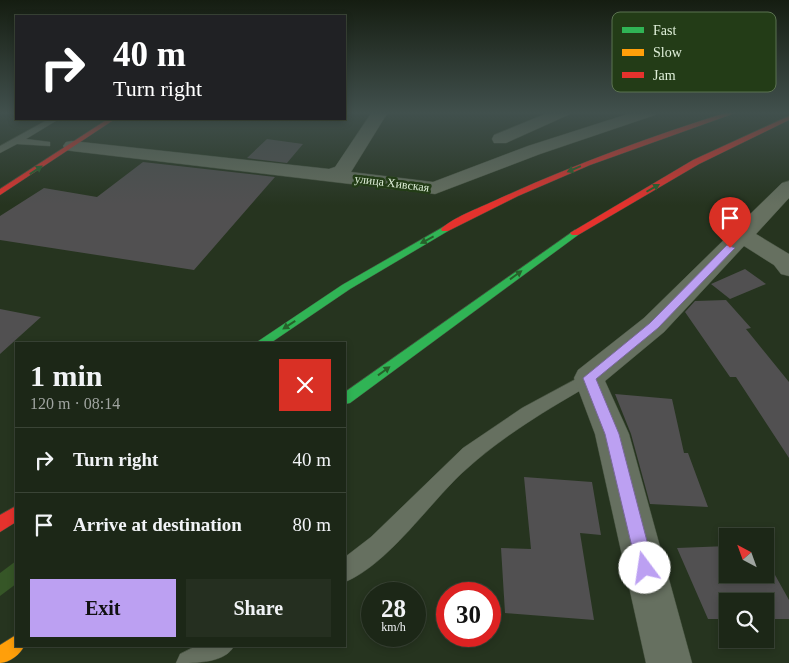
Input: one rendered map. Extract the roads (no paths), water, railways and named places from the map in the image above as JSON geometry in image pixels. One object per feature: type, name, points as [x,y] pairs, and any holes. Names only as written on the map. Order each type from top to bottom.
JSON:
[{"type":"main road","points":[[31,154],[48,143]]},
{"type":"main road","points":[[59,143],[72,146]]},
{"type":"main road","points":[[0,193],[77,143]]},
{"type":"main road","points":[[263,342],[354,282],[495,204],[609,154],[642,143]]},
{"type":"main road","points":[[346,398],[560,242],[696,162],[736,143]]},
{"type":"main road","points":[[0,524],[15,514]]},
{"type":"main road","points":[[0,656],[15,645]]},
{"type":"street","points":[[336,173],[358,143]]},
{"type":"street","name":"улица Хивская","points":[[72,146],[336,173],[435,188],[556,143]]},
{"type":"street","points":[[669,663],[612,434],[589,378],[654,325],[789,187]]},
{"type":"street","points":[[743,234],[782,260],[789,269]]},
{"type":"lane","points":[[0,150],[13,143]]},
{"type":"lane","points":[[346,570],[401,524],[469,455],[523,416],[589,378]]},
{"type":"lane","points":[[189,663],[220,647]]}]
